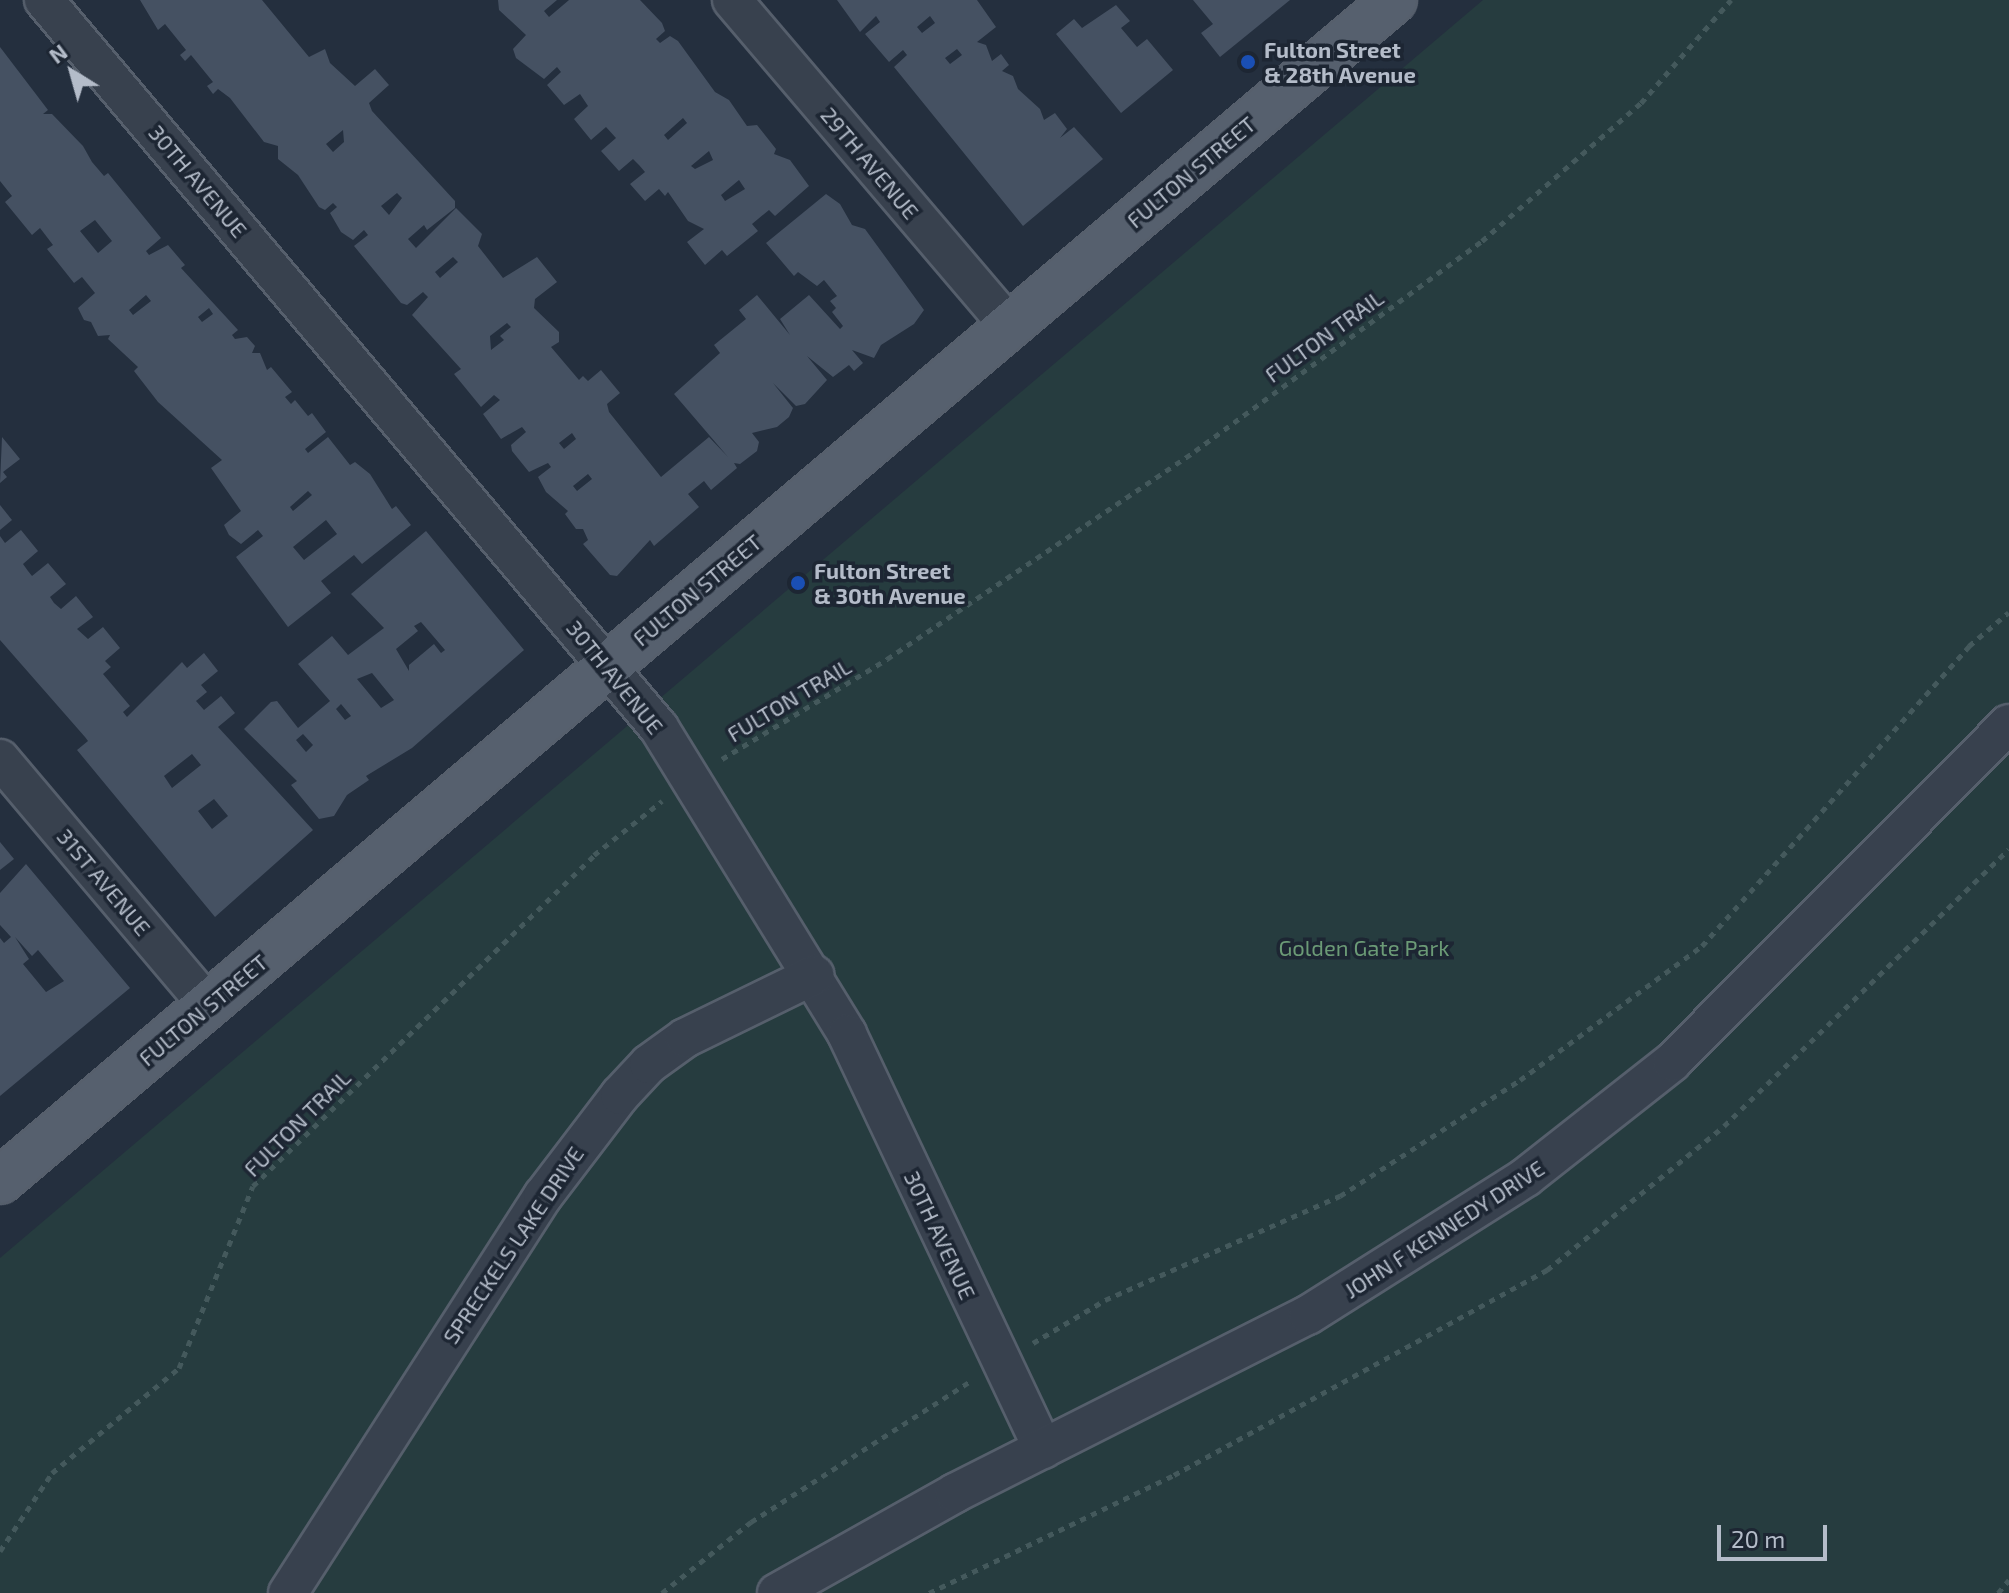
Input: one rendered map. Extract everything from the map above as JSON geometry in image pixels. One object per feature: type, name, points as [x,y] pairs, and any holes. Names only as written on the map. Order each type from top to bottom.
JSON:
[{"type":"main road","name":"FULTON STREET","points":[[0,1181],[1394,0]]},
{"type":"street","name":"30TH AVENUE","points":[[44,0],[659,728],[814,975],[1043,1449]]},
{"type":"street","name":"29TH AVENUE","points":[[732,0],[1009,326]]},
{"type":"street","name":"JOHN F KENNEDY DRIVE","points":[[777,1593],[874,1536],[1308,1315],[1454,1225],[1599,1123],[1736,1001],[2009,724]]},
{"type":"street","name":"31ST AVENUE","points":[[0,759],[208,1005]]},
{"type":"street","name":"SPRECKELS LAKE DRIVE","points":[[288,1593],[543,1196],[620,1095],[649,1064],[685,1038],[814,975]]},
{"type":"path","name":"FULTON TRAIL","points":[[0,1551],[52,1473],[179,1368],[253,1186],[594,855],[690,779],[887,659],[1195,451],[1482,241],[1641,103],[1731,0]]},
{"type":"path","points":[[1027,1346],[1105,1300],[1340,1196],[1520,1080],[1702,946],[1969,646],[2009,612]]},
{"type":"path","points":[[929,1593],[1174,1475],[1547,1270],[1724,1126],[2009,849]]},
{"type":"path","points":[[662,1593],[763,1513],[974,1379]]},
{"type":"path","points":[[1998,1593],[2009,1580]]},
{"type":"green space","name":"Golden Gate Park","points":[[1483,0],[2009,0],[2009,1593],[0,1593],[0,1258]]},
{"type":"building","points":[[140,0],[262,0],[309,57],[325,49],[330,63],[355,86],[375,69],[389,85],[369,103],[372,111],[455,201],[455,208],[427,230],[424,225],[408,239],[416,248],[456,208],[482,234],[478,246],[503,278],[537,257],[557,282],[535,299],[534,308],[559,332],[559,342],[551,347],[579,380],[583,376],[588,381],[601,370],[620,393],[607,404],[609,412],[661,477],[709,437],[728,457],[674,394],[720,353],[714,345],[746,319],[739,310],[757,295],[790,335],[780,319],[809,295],[840,329],[843,326],[832,312],[836,308],[830,301],[837,296],[824,280],[817,286],[798,272],[794,276],[766,243],[826,194],[840,204],[852,225],[865,229],[924,310],[914,324],[881,345],[874,358],[852,350],[863,363],[854,371],[849,365],[833,377],[807,356],[827,380],[805,404],[796,406],[773,383],[793,408],[789,417],[777,427],[752,433],[759,442],[757,451],[740,464],[734,463],[737,468],[711,490],[704,481],[688,494],[699,507],[654,546],[650,540],[617,576],[610,575],[583,544],[588,540],[583,529],[576,529],[565,514],[568,511],[546,492],[538,477],[551,467],[548,463],[529,472],[512,451],[511,445],[526,432],[522,427],[501,439],[483,414],[500,400],[494,395],[481,407],[454,374],[461,369],[412,315],[428,297],[423,292],[407,305],[401,303],[354,246],[368,235],[364,230],[353,240],[341,232],[330,213],[337,207],[333,203],[325,210],[319,207],[298,175],[278,159],[278,146],[264,142],[230,98],[218,89],[213,94],[207,86],[213,82],[191,55],[185,61],[180,55],[186,50],[165,24],[158,30]],"holes":[[[343,130],[344,142],[333,152],[326,144]],[[397,193],[402,198],[389,215],[381,206]],[[453,257],[458,262],[440,278],[435,272]],[[507,323],[511,327],[500,336],[504,340],[491,350],[490,336]],[[572,433],[576,439],[564,449],[559,443]],[[588,474],[592,479],[577,491],[573,486]]]},
{"type":"building","points":[[498,0],[557,0],[544,11],[549,17],[569,0],[640,0],[662,23],[665,31],[656,39],[660,43],[670,36],[678,41],[715,92],[729,100],[747,126],[757,125],[776,149],[774,154],[790,160],[809,186],[775,216],[769,210],[752,224],[758,231],[727,256],[722,250],[705,265],[687,242],[704,229],[688,221],[668,192],[665,196],[659,189],[645,201],[630,184],[645,172],[633,159],[619,171],[601,151],[616,138],[606,127],[591,140],[574,119],[588,106],[580,94],[564,105],[547,85],[561,72],[557,67],[544,79],[516,58],[513,49],[526,35],[499,10]],"holes":[[[683,118],[687,123],[668,140],[664,135]],[[709,151],[713,160],[695,169],[691,166]],[[739,180],[745,189],[725,201],[721,195]]]},
{"type":"building","points":[[837,0],[977,0],[996,27],[977,42],[986,45],[992,61],[1001,54],[1009,65],[1002,71],[1013,76],[1018,89],[1040,109],[1044,120],[1055,113],[1067,129],[1060,138],[1074,127],[1103,159],[1023,226],[894,67],[907,55],[903,50],[889,62],[865,34],[880,22],[876,16],[860,32]],"holes":[[[930,16],[935,23],[922,33],[917,27]],[[957,49],[962,55],[950,64],[945,58]]]},
{"type":"building","points":[[1193,0],[1290,0],[1220,57],[1201,33],[1213,24]]},
{"type":"building","points":[[1116,5],[1130,21],[1121,28],[1137,47],[1147,39],[1173,70],[1121,113],[1056,34],[1074,19],[1082,28]]},
{"type":"building","points":[[0,47],[48,110],[43,114],[52,114],[83,146],[92,162],[104,176],[108,173],[161,238],[146,251],[149,255],[168,245],[185,265],[181,268],[238,330],[232,335],[235,339],[247,337],[255,346],[252,353],[260,353],[267,370],[271,367],[292,392],[285,397],[291,404],[295,400],[308,416],[312,413],[326,432],[305,449],[308,453],[328,437],[350,465],[355,462],[370,474],[392,509],[396,506],[411,525],[362,564],[354,555],[321,581],[331,593],[288,627],[236,557],[263,536],[258,530],[241,544],[229,535],[224,525],[241,511],[211,468],[222,460],[158,402],[134,371],[138,367],[108,339],[110,335],[98,336],[91,322],[84,320],[78,308],[95,293],[82,277],[74,283],[47,249],[53,245],[40,228],[32,235],[5,202],[12,196],[0,181]],"holes":[[[95,220],[112,241],[98,253],[80,231]],[[146,295],[151,301],[133,315],[129,310]],[[209,308],[213,314],[202,322],[198,317]],[[308,491],[312,495],[293,511],[290,507]],[[326,520],[337,534],[304,560],[293,547]]]},
{"type":"building","points":[[2,437],[20,459],[3,472],[7,477],[0,483]]},
{"type":"building","points":[[0,505],[12,520],[0,530]]},
{"type":"building","points":[[21,530],[38,551],[23,564],[32,576],[48,563],[66,584],[50,597],[54,603],[61,609],[76,596],[93,617],[77,629],[88,639],[103,627],[120,648],[105,661],[111,667],[103,674],[130,706],[123,712],[127,717],[182,662],[187,668],[204,653],[218,671],[201,685],[207,692],[196,701],[204,710],[221,696],[235,713],[218,727],[313,830],[215,917],[77,750],[88,741],[85,737],[0,640],[0,536],[5,543]],"holes":[[[192,754],[201,765],[172,788],[164,776]],[[214,799],[228,816],[212,829],[198,811]]]},
{"type":"building","points":[[426,531],[524,650],[412,748],[366,776],[369,780],[347,795],[334,816],[319,819],[291,785],[297,781],[244,729],[271,702],[277,701],[298,728],[330,701],[298,664],[332,636],[348,655],[384,628],[351,594]],"holes":[[[421,622],[445,650],[441,653],[434,644],[409,665],[409,671],[396,649],[418,631],[414,626]],[[372,673],[394,700],[381,708],[357,679]],[[341,704],[351,716],[345,720],[336,709]],[[303,734],[313,745],[306,752],[296,740]]]},
{"type":"building","points":[[0,842],[14,859],[0,870]]},
{"type":"building","points":[[26,864],[130,988],[0,1096],[0,938],[4,943],[11,937],[0,925],[0,893]],"holes":[[[15,937],[32,956],[38,950],[64,981],[46,992],[23,964],[29,959]]]},
{"type":"place","name":"Fulton Street & 28th Avenue","points":[[1248,62]]},
{"type":"place","name":"Fulton Street & 30th Avenue","points":[[798,583]]}]
